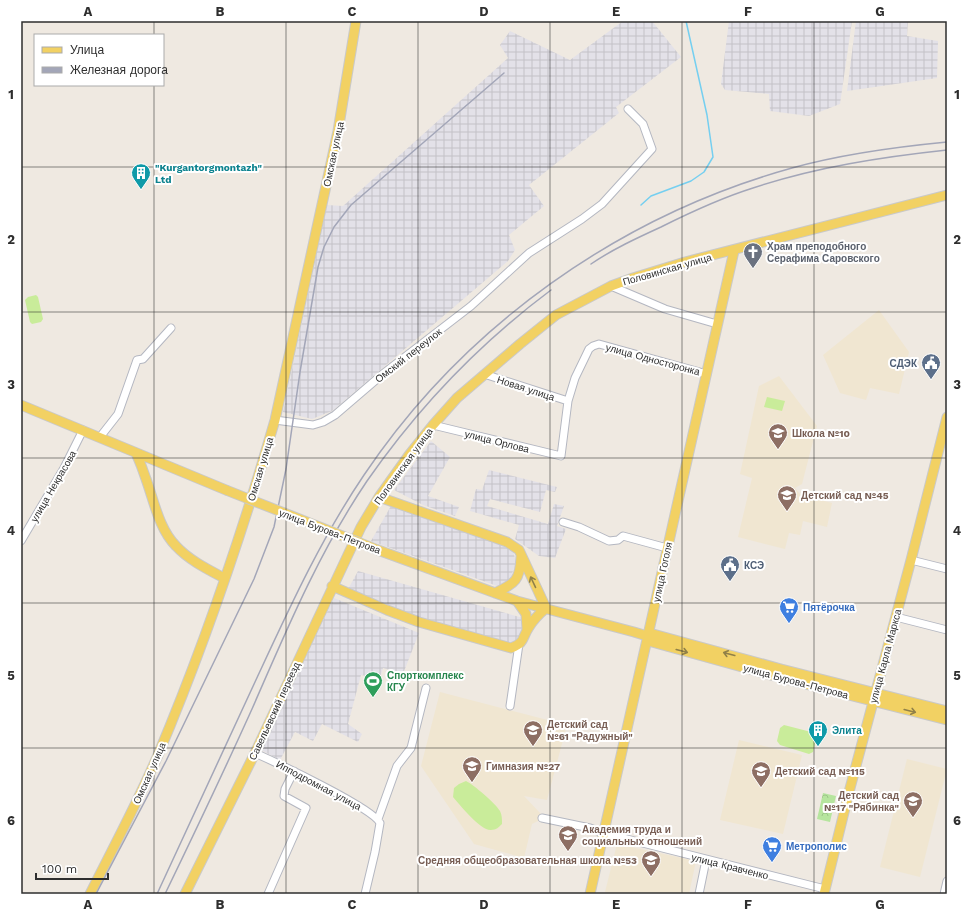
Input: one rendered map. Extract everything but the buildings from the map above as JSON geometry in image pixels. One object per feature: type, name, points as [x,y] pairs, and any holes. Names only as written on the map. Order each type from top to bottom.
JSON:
[{"type":"main road","name":"Омская улица","points":[[90,894],[130,815],[157,756],[202,645],[248,510],[275,420],[338,133],[356,21]]},
{"type":"main road","name":"Половинская улица","points":[[361,526],[379,497],[409,455],[457,398],[556,315],[612,286],[632,278],[685,262],[734,251],[945,197]]},
{"type":"main road","name":"улица Гоголя","points":[[590,894],[734,251]]},
{"type":"main road","name":"улица Бурова-Петрова","points":[[21,405],[226,490],[378,550],[517,601],[647,636],[652,642],[778,677],[947,711]]},
{"type":"main road","name":"улица Карла Маркса","points":[[825,892],[947,417]]},
{"type":"main road","points":[[136,453],[146,477],[156,510],[164,530],[170,540],[187,556],[224,578]]},
{"type":"main road","points":[[146,477],[147,471],[154,460]]},
{"type":"main road","points":[[332,586],[387,610],[420,622],[511,648],[520,644],[535,618],[546,608],[519,550],[507,542],[379,497]]},
{"type":"main road","name":"Савельевский переезд","points":[[185,894],[255,753],[361,526]]},
{"type":"main road","points":[[495,593],[512,585],[517,578],[520,569],[521,556]]},
{"type":"main road","points":[[517,601],[526,614],[528,629]]},
{"type":"main road","name":"улица Бурова-Петрова","points":[[874,697],[947,720]]},
{"type":"street","name":"Омский переулок","points":[[275,420],[313,425],[323,422],[335,415],[384,372],[471,306],[529,253],[582,219],[602,204],[652,149],[643,124],[628,108]]},
{"type":"street","points":[[612,286],[665,309],[717,324]]},
{"type":"street","points":[[100,437],[118,414],[137,360],[143,359],[171,328]]},
{"type":"street","name":"улица Односторонка","points":[[568,401],[575,378],[586,353],[593,346],[599,344],[707,374]]},
{"type":"street","name":"Новая улица","points":[[484,374],[568,401]]},
{"type":"street","name":"улица Орлова","points":[[433,425],[561,456],[568,401]]},
{"type":"street","name":"улица Некрасова","points":[[21,541],[64,468],[83,430]]},
{"type":"street","points":[[563,522],[579,527],[609,541],[618,540],[623,536],[667,548]]},
{"type":"street","points":[[911,560],[947,569]]},
{"type":"street","points":[[896,617],[947,630]]},
{"type":"street","points":[[510,706],[520,644]]},
{"type":"street","points":[[365,894],[375,852],[379,821],[397,766],[412,748],[426,688]]},
{"type":"street","name":"Ипподромная улица","points":[[255,753],[294,771],[357,805],[379,821]]},
{"type":"street","points":[[268,894],[306,808],[284,796],[284,789],[294,771]]},
{"type":"street","name":"улица Кравченко","points":[[542,818],[590,828],[603,833],[825,892]]},
{"type":"street","points":[[699,894],[706,860]]},
{"type":"street","points":[[944,894],[947,881]]},
{"type":"shaded area","points":[[623,21],[652,21],[681,57],[616,107],[619,113],[529,185],[544,206],[509,235],[515,250],[508,261],[332,411],[312,419],[283,412],[327,205],[343,206],[508,58],[500,45],[510,31],[570,60]]},
{"type":"shaded area","points":[[729,21],[852,21],[840,104],[809,116],[770,111],[769,94],[725,90],[721,84]]},
{"type":"shaded area","points":[[856,21],[908,21],[907,36],[938,41],[937,78],[847,91]]},
{"type":"shaded area","points":[[879,310],[909,352],[899,394],[870,388],[866,400],[840,393],[823,355]]},
{"type":"shaded area","points":[[779,376],[817,426],[802,484],[795,488],[801,495],[832,503],[827,527],[803,521],[800,535],[789,533],[785,549],[738,537],[752,478],[740,474],[759,386]]},
{"type":"shaded area","points":[[431,441],[450,457],[428,496],[459,507],[455,516],[423,505],[394,490]]},
{"type":"shaded area","points":[[489,470],[557,487],[555,492],[546,490],[540,512],[490,499],[487,506],[548,524],[554,504],[564,506],[557,526],[566,529],[555,558],[539,556],[515,539],[519,525],[470,511],[476,489],[482,490]]},
{"type":"shaded area","points":[[392,504],[513,550],[516,563],[509,582],[500,587],[371,541]]},
{"type":"shaded area","points":[[358,571],[523,618],[521,637],[513,645],[421,621],[347,591]]},
{"type":"shaded area","points":[[334,598],[419,633],[403,674],[383,668],[380,678],[361,675],[348,724],[362,734],[358,742],[322,724],[313,741],[295,732],[280,760],[261,750]]},
{"type":"shaded area","name":"Гимназия №27","points":[[440,692],[567,725],[547,800],[524,796],[541,814],[540,820],[532,824],[524,858],[474,844],[421,766]]},
{"type":"shaded area","name":"Детский сад №115","points":[[739,740],[802,755],[783,834],[720,820]]},
{"type":"shaded area","name":"Детский сад №17 \"Рябинка\"","points":[[907,759],[947,769],[920,877],[880,867]]},
{"type":"shaded area","name":"Средняя общеобразовательная школа №53","points":[[617,844],[696,861],[689,894],[613,894],[605,892]]},
{"type":"green space","points":[[36,295],[38,297],[43,319],[41,322],[32,324],[30,322],[25,300],[28,297]]},
{"type":"green space","points":[[767,397],[785,401],[782,411],[764,407]]},
{"type":"green space","points":[[784,725],[815,733],[817,736],[813,752],[809,754],[780,745],[777,741],[780,728]]},
{"type":"green space","points":[[466,781],[484,794],[500,811],[502,816],[502,824],[497,828],[491,830],[487,829],[476,822],[453,797],[454,788]]},
{"type":"green space","points":[[823,793],[836,796],[830,822],[817,819]]},
{"type":"waterway","points":[[641,205],[651,196],[691,181],[704,172],[713,157],[707,115],[686,21]]},
{"type":"railway","points":[[96,894],[166,761],[254,579],[274,527],[286,469],[300,372],[318,267],[324,247],[334,227],[351,205],[504,73]]},
{"type":"railway","points":[[157,894],[280,629],[319,550],[364,475],[404,421],[449,371],[498,325],[551,284],[607,247],[666,215],[728,189],[811,163],[869,152],[947,142]]},
{"type":"railway","points":[[591,264],[625,244],[684,216],[753,188],[801,174],[849,164],[947,150]]},
{"type":"railway","points":[[165,894],[231,755],[304,592],[318,564],[367,481],[407,428],[451,378],[499,332],[551,290]]},
{"type":"place","name":"\"Kurgantorgmontazh\" Ltd","points":[[141,190]]},
{"type":"place","name":"Храм преподобного Серафима Саровского","points":[[753,269]]},
{"type":"place","name":"СДЭК","points":[[931,380]]},
{"type":"place","name":"Школа №10","points":[[778,450]]},
{"type":"place","name":"Детский сад №45","points":[[787,512]]},
{"type":"place","name":"КСЭ","points":[[730,582]]},
{"type":"place","name":"Пятёрочка","points":[[789,624]]},
{"type":"place","name":"Спорткомплекс КГУ","points":[[373,698]]},
{"type":"place","name":"Детский сад №61 \"Радужный\"","points":[[533,747]]},
{"type":"place","name":"Элита","points":[[818,747]]},
{"type":"place","name":"Гимназия №27","points":[[472,783]]},
{"type":"place","name":"Детский сад №115","points":[[761,788]]},
{"type":"place","name":"Детский сад №17 \"Рябинка\"","points":[[913,818]]},
{"type":"place","name":"Академия труда и социальных отношений","points":[[568,852]]},
{"type":"place","name":"Метрополис","points":[[772,863]]},
{"type":"place","name":"Средняя общеобразовательная школа №53","points":[[651,877]]}]
